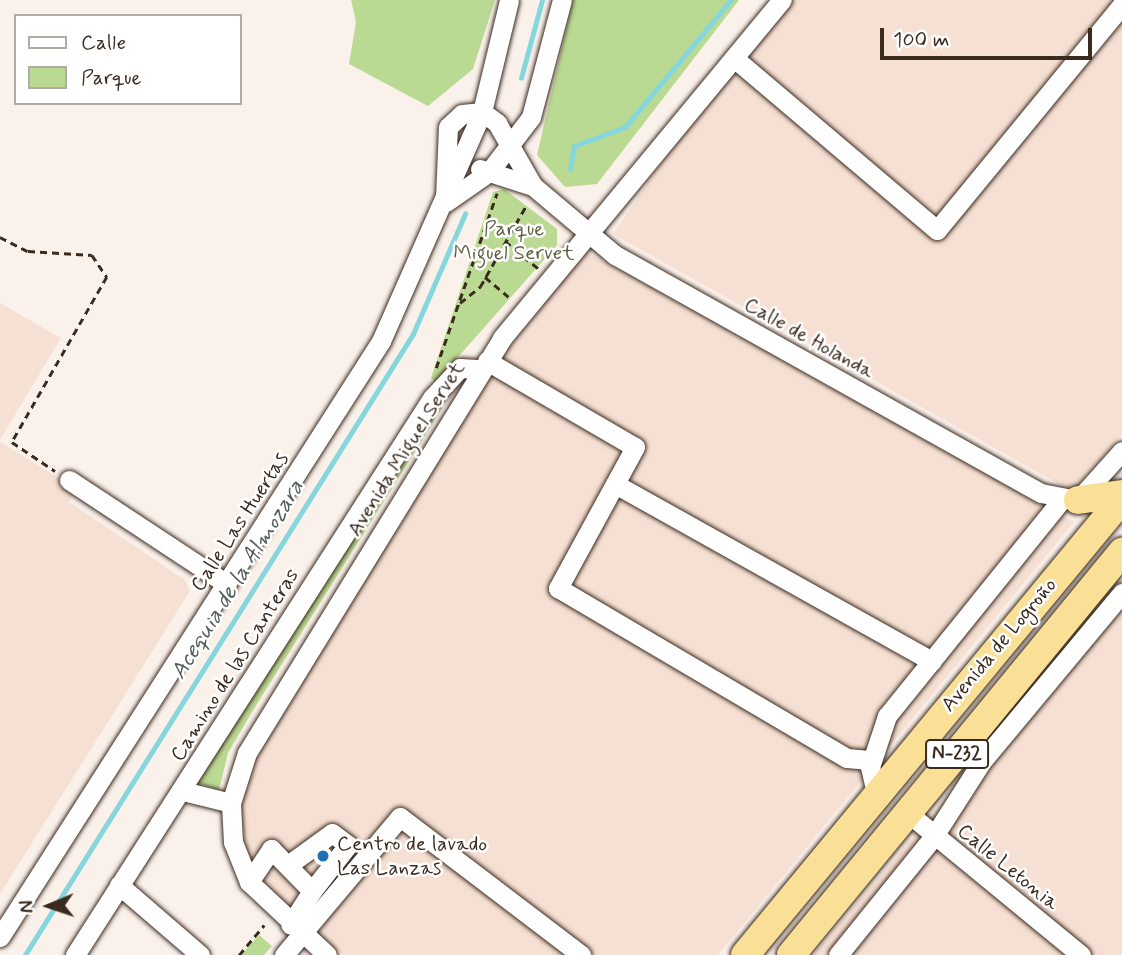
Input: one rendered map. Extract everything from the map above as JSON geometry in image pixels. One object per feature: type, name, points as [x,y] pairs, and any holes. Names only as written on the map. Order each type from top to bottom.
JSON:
[{"type":"highway","points":[[1070,500],[1122,494]]},
{"type":"highway","name":"Avenida de Logroño","points":[[745,955],[876,793],[1122,499]]},
{"type":"highway","name":"Avenida de Logroño","points":[[791,955],[908,813],[1021,695],[1122,552]]},
{"type":"street","points":[[487,90],[448,127],[444,144],[445,203],[494,179],[498,128],[487,90],[509,0]]},
{"type":"street","points":[[462,114],[498,128],[524,128],[538,103],[562,0]]},
{"type":"street","name":"Avenida Miguel Servet","points":[[327,955],[296,930],[249,882],[233,842],[231,803],[258,731],[484,365],[591,230],[782,0]]},
{"type":"street","points":[[734,58],[937,230],[1122,5]]},
{"type":"street","name":"Calle de Holanda","points":[[498,128],[530,195]]},
{"type":"street","name":"Calle Las Huertas","points":[[0,937],[365,369],[462,164],[498,128]]},
{"type":"street","points":[[444,144],[462,164]]},
{"type":"street","name":"Calle de Holanda","points":[[462,164],[530,195],[591,230],[615,255],[1070,500]]},
{"type":"street","points":[[484,365],[635,447],[558,588],[847,758],[872,760]]},
{"type":"street","name":"Camino de las Canteras","points":[[75,955],[183,791],[432,398],[460,368],[484,365]]},
{"type":"street","points":[[876,793],[872,760],[887,716],[1070,500],[1122,451]]},
{"type":"street","points":[[69,480],[227,584]]},
{"type":"street","points":[[615,484],[932,661]]},
{"type":"street","points":[[838,955],[934,836],[1021,695],[1122,593]]},
{"type":"street","points":[[183,791],[231,803]]},
{"type":"street","name":"Calle Letonia","points":[[908,813],[1081,955]]},
{"type":"street","points":[[296,930],[400,817],[581,955]]},
{"type":"street","points":[[284,955],[312,891],[348,845],[332,833],[288,865]]},
{"type":"street","points":[[249,882],[271,849],[312,891]]},
{"type":"street","points":[[119,885],[200,955]]},
{"type":"path","points":[[432,398],[494,179]]},
{"type":"path","points":[[457,305],[485,277],[530,195]]},
{"type":"path","points":[[0,237],[28,251],[92,256],[107,277],[12,442],[69,480]]},
{"type":"path","points":[[505,241],[539,269]]},
{"type":"path","points":[[485,277],[512,300]]},
{"type":"path","points":[[239,955],[264,925]]},
{"type":"shaded area","points":[[772,0],[1122,0],[1122,434],[1073,492],[613,234]]},
{"type":"shaded area","points":[[585,251],[1074,522],[718,955],[344,955],[302,923],[248,862],[240,808],[258,747],[488,375]]},
{"type":"shaded area","points":[[0,303],[61,338],[0,440]]},
{"type":"shaded area","points":[[0,442],[77,489],[69,502],[185,580],[190,591],[0,894]]},
{"type":"shaded area","points":[[1122,584],[1122,955],[813,955],[987,750]]},
{"type":"green space","points":[[351,0],[495,0],[473,69],[428,106],[349,64],[356,22]]},
{"type":"green space","points":[[573,0],[739,0],[597,184],[565,187],[537,155]]},
{"type":"green space","name":"Parque Miguel Servet","points":[[504,189],[557,229],[557,245],[436,382],[431,378],[493,192]]},
{"type":"green space","points":[[432,402],[442,408],[228,753],[219,790],[193,781]]},
{"type":"green space","points":[[259,935],[272,946],[264,955],[241,955]]},
{"type":"waterway","name":"Acequia de la Almozara","points":[[521,78],[542,0]]},
{"type":"waterway","points":[[570,169],[574,146],[625,127],[731,0]]},
{"type":"waterway","name":"Acequia de la Almozara","points":[[25,955],[413,334],[465,214]]},
{"type":"place","name":"Centro de lavado Las Lanzas","points":[[323,856]]}]
